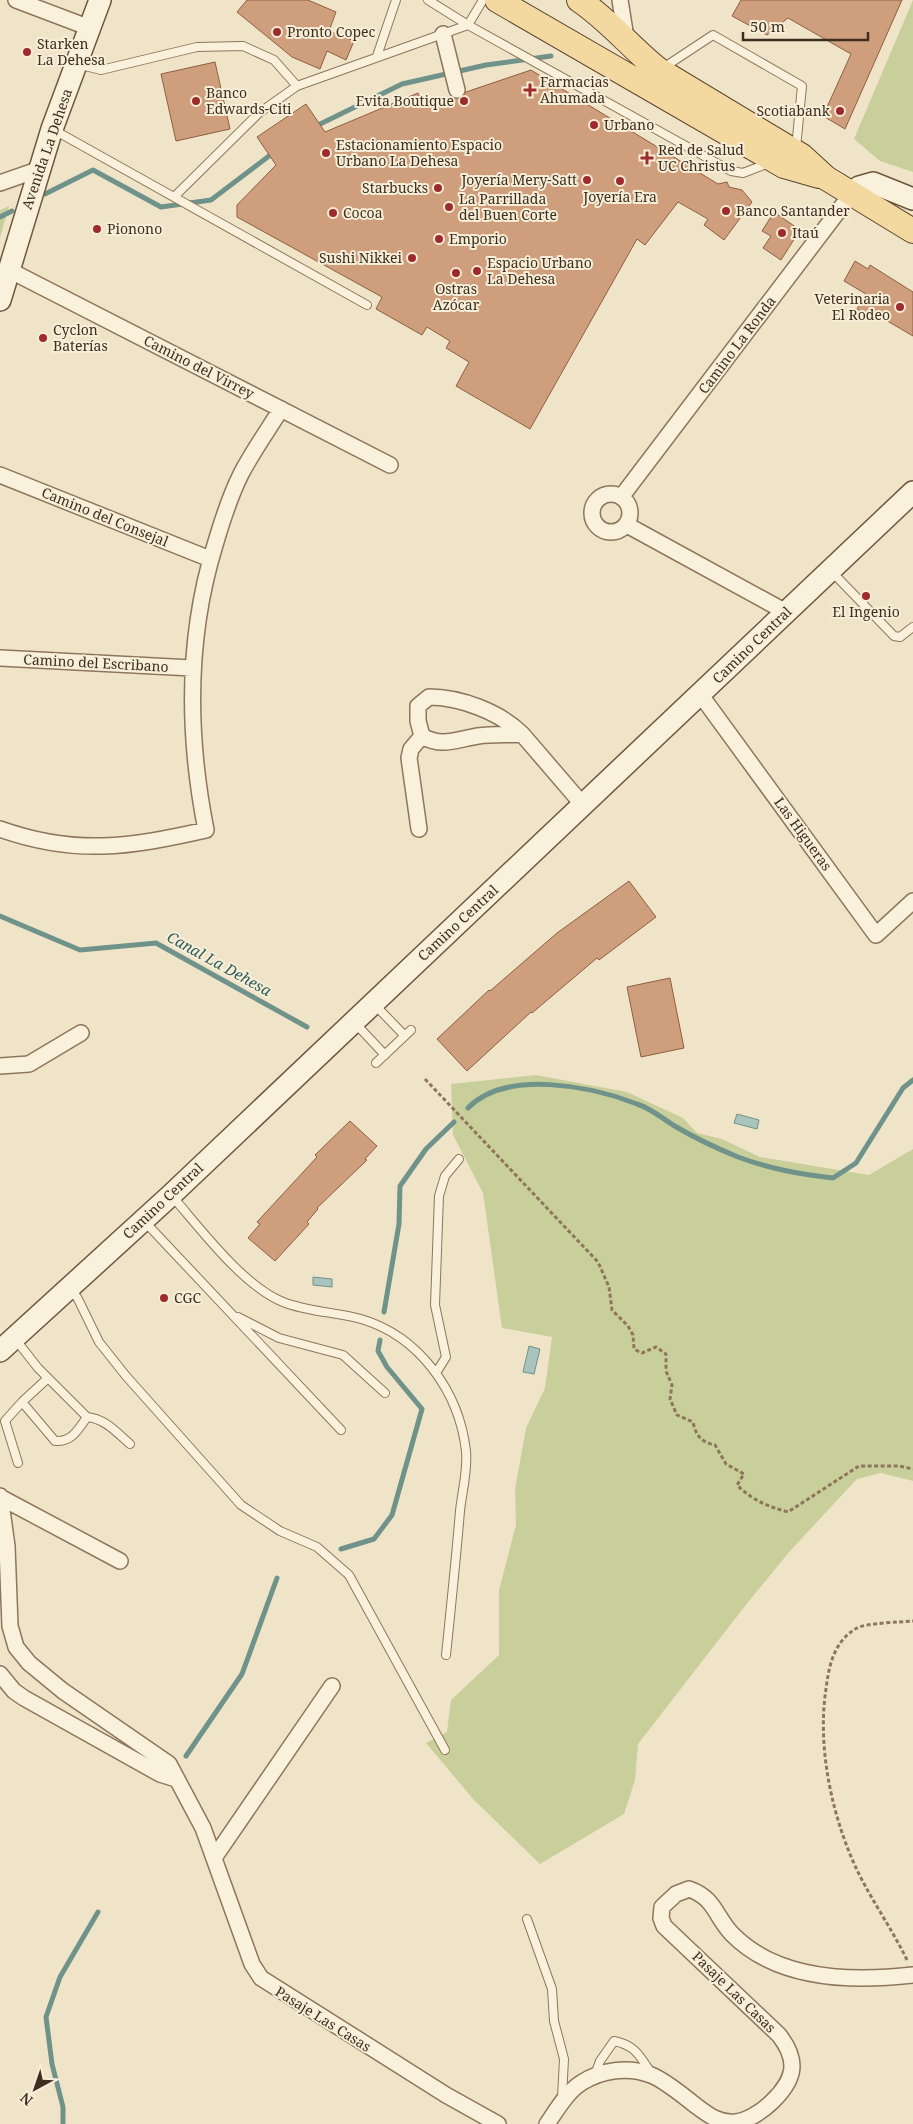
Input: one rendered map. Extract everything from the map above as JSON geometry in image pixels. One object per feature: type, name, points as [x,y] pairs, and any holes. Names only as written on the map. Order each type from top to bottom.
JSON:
[{"type":"main road","name":"Avenida La Dehesa","points":[[0,300],[52,129],[100,0]]},
{"type":"main road","points":[[497,0],[826,178],[913,231]]},
{"type":"main road","points":[[580,0],[601,15],[626,38],[643,58],[785,156]]},
{"type":"main road","points":[[852,193],[866,184],[873,183],[913,199]]},
{"type":"main road","name":"Camino Central","points":[[7,1345],[354,1022],[913,492]]},
{"type":"street","points":[[16,0],[90,28]]},
{"type":"street","points":[[620,0],[626,38]]},
{"type":"street","points":[[443,34],[454,78]]},
{"type":"street","points":[[1,181],[40,169]]},
{"type":"street","name":"Camino La Ronda","points":[[622,496],[852,193]]},
{"type":"street","name":"Camino del Virrey","points":[[9,270],[390,465]]},
{"type":"street","points":[[0,829],[44,842],[95,847],[143,844],[206,830],[194,760],[192,668],[202,593],[210,559],[241,474],[281,409]]},
{"type":"street","name":"Camino del Consejal","points":[[0,475],[210,559]]},
{"type":"street","points":[[606,494],[622,496],[629,504],[631,515],[627,525],[621,530],[605,531],[598,527],[592,512],[594,504],[606,494]]},
{"type":"street","points":[[627,525],[786,612]]},
{"type":"street","name":"Camino del Escribano","points":[[0,658],[192,668]]},
{"type":"street","name":"Las Higueras","points":[[700,694],[876,935],[913,901]]},
{"type":"street","points":[[522,734],[478,736],[447,743],[431,741],[422,736],[418,721],[418,706],[429,697],[444,697],[471,704],[511,724],[522,734],[583,804]]},
{"type":"street","points":[[419,829],[409,758],[411,749],[422,736]]},
{"type":"street","points":[[0,1066],[29,1064],[81,1033]]},
{"type":"street","name":"Pasaje Las Casas","points":[[0,1497],[120,1561]]},
{"type":"street","name":"Pasaje Las Casas","points":[[0,1497],[7,1546],[10,1626],[16,1647],[29,1663],[63,1691],[169,1764],[194,1809],[214,1858],[252,1964],[261,1978],[446,2096],[498,2124]]},
{"type":"street","points":[[0,1674],[14,1691],[24,1698],[160,1774],[176,1779]]},
{"type":"street","points":[[214,1858],[332,1686]]},
{"type":"street","name":"Pasaje Las Casas","points":[[547,2124],[560,2106],[581,2084],[620,2070],[652,2075],[715,2120],[736,2122],[764,2108],[780,2094],[790,2077],[792,2066],[786,2045],[779,2035],[664,1926],[661,1918],[662,1907],[676,1894],[689,1888],[700,1892],[711,1902],[731,1933],[743,1943],[781,1965],[809,1973],[856,1978],[912,1971]]},
{"type":"lane","points":[[377,56],[396,0]]},
{"type":"lane","points":[[428,0],[468,25],[731,171],[743,173],[785,156],[802,86],[713,35],[659,70]]},
{"type":"lane","points":[[175,198],[259,113],[297,86],[468,25],[483,0]]},
{"type":"lane","points":[[77,64],[101,70],[197,47],[243,46],[274,60],[297,86]]},
{"type":"lane","points":[[52,129],[367,305]]},
{"type":"lane","points":[[830,570],[894,636],[900,637],[913,627]]},
{"type":"lane","points":[[374,1003],[408,1033],[376,1063]]},
{"type":"lane","points":[[354,1022],[385,1054]]},
{"type":"lane","points":[[436,1373],[446,1357],[435,1305],[439,1196],[445,1176],[459,1159]]},
{"type":"lane","points":[[171,1194],[211,1241],[261,1290],[283,1302],[359,1319],[398,1334],[414,1348],[436,1373],[452,1402],[466,1452],[446,1655]]},
{"type":"lane","points":[[143,1220],[341,1430]]},
{"type":"lane","points":[[70,1287],[78,1298],[99,1342],[126,1376],[242,1505],[280,1531],[317,1547],[349,1575],[445,1750]]},
{"type":"lane","points":[[232,1313],[279,1338],[343,1355],[385,1393]]},
{"type":"lane","points":[[7,1345],[48,1378],[87,1417],[98,1418],[130,1444]]},
{"type":"lane","points":[[18,1463],[5,1420],[48,1378]]},
{"type":"lane","points":[[22,1402],[55,1441],[65,1441],[74,1435],[87,1417]]},
{"type":"lane","points":[[527,1919],[552,1989],[554,2021],[561,2045],[565,2073],[560,2106]]},
{"type":"lane","points":[[594,2078],[600,2061],[614,2041],[626,2043],[638,2053],[652,2075]]},
{"type":"path","points":[[426,1079],[598,1262],[609,1287],[612,1310],[628,1326],[633,1335],[634,1350],[642,1354],[656,1347],[666,1354],[666,1371],[672,1385],[670,1399],[676,1415],[693,1422],[695,1432],[703,1442],[715,1445],[726,1464],[744,1474],[737,1485],[748,1496],[766,1506],[788,1512],[859,1466],[900,1466],[913,1470]]},
{"type":"path","points":[[912,1971],[857,1870],[841,1830],[829,1782],[822,1730],[828,1674],[833,1654],[846,1636],[858,1626],[913,1621]]},
{"type":"green space","points":[[913,0],[913,172],[880,161],[854,139]]},
{"type":"green space","points":[[9,206],[0,238],[0,210]]},
{"type":"green space","points":[[536,1075],[627,1092],[683,1118],[697,1133],[722,1139],[760,1157],[869,1175],[913,1149],[913,1481],[881,1473],[857,1479],[790,1551],[638,1744],[635,1780],[624,1814],[540,1864],[474,1800],[426,1743],[447,1732],[451,1700],[499,1655],[499,1590],[516,1525],[515,1489],[526,1428],[545,1388],[552,1337],[502,1328],[483,1193],[453,1135],[451,1084]]},
{"type":"water","points":[[737,1114],[759,1120],[757,1129],[734,1123]]},
{"type":"water","points":[[313,1277],[332,1279],[332,1287],[313,1285]]},
{"type":"water","points":[[529,1346],[540,1349],[534,1374],[523,1372]]},
{"type":"building","points":[[247,0],[308,0],[336,12],[329,31],[354,41],[346,60],[327,51],[320,69],[292,57],[237,12]]},
{"type":"building","points":[[741,0],[902,0],[845,129],[823,116],[851,54],[788,18],[767,35],[732,16]]},
{"type":"building","name":"Banco Edwards-Citi","points":[[215,62],[230,129],[176,141],[161,74]]},
{"type":"building","name":"Espacio Urbano La Dehesa","points":[[531,70],[718,184],[727,182],[729,187],[742,190],[752,202],[724,240],[704,225],[708,219],[678,202],[645,245],[637,239],[530,429],[456,386],[469,362],[446,348],[450,341],[427,327],[422,335],[376,309],[382,297],[237,217],[237,205],[276,165],[257,137],[306,104],[325,132],[418,93],[424,106],[451,97],[460,99],[466,92]]},
{"type":"building","name":"Itaú","points":[[774,212],[800,230],[781,260],[763,248],[771,236],[762,231]]},
{"type":"building","points":[[855,261],[868,269],[870,265],[913,292],[913,336],[872,312],[870,316],[857,309],[866,294],[844,281]]},
{"type":"building","points":[[629,881],[656,917],[599,960],[597,958],[531,1012],[467,1071],[437,1039],[489,990],[557,933]]},
{"type":"building","points":[[670,978],[684,1048],[641,1057],[627,987]]},
{"type":"building","points":[[350,1121],[377,1146],[365,1159],[367,1160],[317,1208],[307,1222],[309,1224],[275,1261],[248,1238],[260,1224],[257,1222],[317,1157],[315,1155]]},
{"type":"waterway","points":[[314,127],[402,84],[486,65],[551,56]]},
{"type":"waterway","points":[[45,194],[93,170],[161,207],[211,200],[273,153]]},
{"type":"waterway","points":[[0,217],[12,211]]},
{"type":"waterway","name":"Canal La Dehesa","points":[[0,916],[80,950],[156,943],[307,1027]]},
{"type":"waterway","points":[[468,1108],[484,1096],[504,1088],[526,1085],[573,1087],[618,1097],[642,1106],[673,1125],[730,1154],[762,1165],[808,1175],[833,1178],[856,1163],[903,1088],[913,1080]]},
{"type":"waterway","points":[[384,1312],[399,1224],[400,1186],[426,1149],[454,1122]]},
{"type":"waterway","points":[[341,1549],[374,1539],[392,1515],[422,1409],[387,1367],[378,1351],[380,1340]]},
{"type":"waterway","points":[[186,1756],[242,1674],[277,1578]]},
{"type":"waterway","points":[[63,2124],[63,2107],[52,2064],[46,2017],[60,1977],[98,1912]]},
{"type":"place","name":"Pronto Copec","points":[[277,32]]},
{"type":"place","name":"Starken La Dehesa","points":[[27,52]]},
{"type":"place","name":"Farmacias Ahumada","points":[[530,90]]},
{"type":"place","name":"Banco Edwards-Citi","points":[[196,101]]},
{"type":"place","name":"Evita Boutique","points":[[464,101]]},
{"type":"place","name":"Scotiabank","points":[[840,111]]},
{"type":"place","name":"Urbano","points":[[594,125]]},
{"type":"place","name":"Estacionamiento Espacio Urbano La Dehesa","points":[[326,153]]},
{"type":"place","name":"Red de Salud UC Christus","points":[[647,158]]},
{"type":"place","name":"Joyería Mery-Satt","points":[[587,180]]},
{"type":"place","name":"Joyería Era","points":[[620,181]]},
{"type":"place","name":"Starbucks","points":[[438,188]]},
{"type":"place","name":"La Parrillada del Buen Corte","points":[[449,207]]},
{"type":"place","name":"Banco Santander","points":[[726,211]]},
{"type":"place","name":"Cocoa","points":[[333,213]]},
{"type":"place","name":"Pionono","points":[[97,229]]},
{"type":"place","name":"Itaú","points":[[782,233]]},
{"type":"place","name":"Emporio","points":[[439,239]]},
{"type":"place","name":"Sushi Nikkei","points":[[412,258]]},
{"type":"place","name":"Espacio Urbano La Dehesa","points":[[477,271]]},
{"type":"place","name":"Ostras Azócar","points":[[456,273]]},
{"type":"place","name":"Veterinaria El Rodeo","points":[[900,307]]},
{"type":"place","name":"Cyclon Baterías","points":[[43,338]]},
{"type":"place","name":"El Ingenio","points":[[866,596]]},
{"type":"place","name":"CGC","points":[[164,1298]]}]
